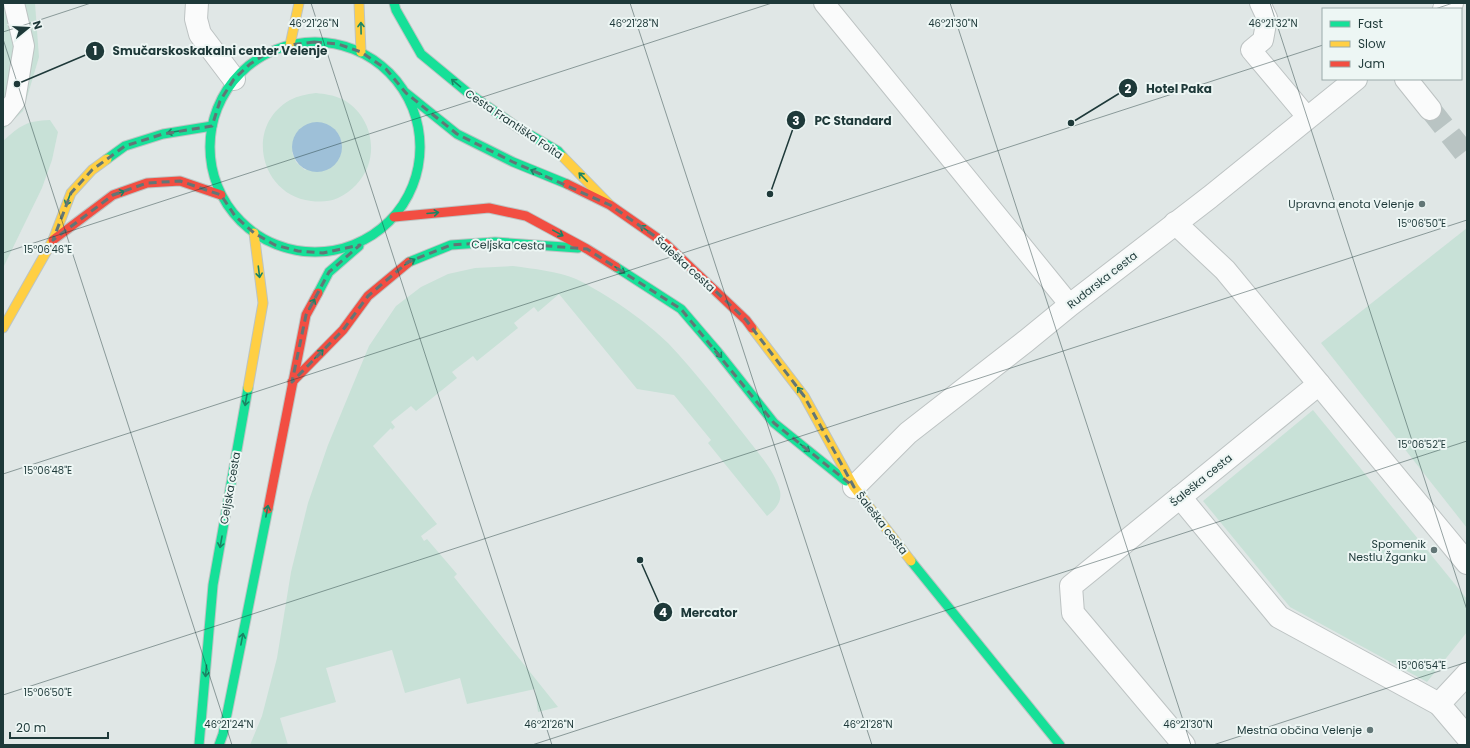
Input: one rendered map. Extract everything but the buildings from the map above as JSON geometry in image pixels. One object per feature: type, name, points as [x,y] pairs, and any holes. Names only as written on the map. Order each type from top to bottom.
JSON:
[{"type":"main road","points":[[290,45],[299,3]]},
{"type":"main road","points":[[359,3],[361,52]]},
{"type":"main road","name":"Cesta Františka Foita","points":[[394,3],[396,10],[421,54],[468,92],[520,129],[558,151],[610,205]]},
{"type":"main road","points":[[219,745],[223,734],[306,315],[330,272],[394,217],[412,189],[420,157],[418,124],[406,93],[386,69],[361,52],[338,44],[314,42],[290,45],[269,52],[250,64],[234,79],[220,101],[212,126],[211,161],[221,195],[235,216],[254,233],[275,245],[298,251],[323,253],[347,248],[369,238]]},
{"type":"main road","name":"Šaleška cesta","points":[[406,93],[457,134],[513,162],[558,180],[610,205],[666,244],[746,320],[804,396],[854,487],[892,537],[1060,745]]},
{"type":"main road","points":[[3,328],[53,240],[71,193],[92,170],[125,146],[163,134],[212,126]]},
{"type":"main road","points":[[53,240],[113,194],[147,183],[180,181],[221,195]]},
{"type":"main road","name":"Šaleška cesta","points":[[394,217],[490,208],[526,216],[587,249],[681,309],[717,351],[774,423],[854,487]]},
{"type":"main road","name":"Celjska cesta","points":[[199,745],[213,586],[263,303],[254,233]]},
{"type":"main road","name":"Celjska cesta","points":[[292,382],[343,330],[368,296],[408,262],[451,245],[495,242],[587,249]]},
{"type":"street","points":[[197,3],[196,18],[200,34],[234,79]]},
{"type":"street","name":"Rudarska cesta","points":[[854,487],[908,433],[1175,222],[1210,197],[1355,80]]},
{"type":"street","points":[[1407,80],[1430,109]]},
{"type":"street","points":[[1175,222],[1225,270],[1467,563]]},
{"type":"street","name":"Šaleška cesta","points":[[1184,745],[1073,613],[1071,586],[1319,384]]},
{"type":"street","points":[[1180,497],[1279,618],[1439,704],[1467,737]]},
{"type":"street","points":[[1439,704],[1467,674]]},
{"type":"lane","points":[[3,116],[15,101],[24,46],[14,3]]},
{"type":"lane","points":[[824,3],[1070,305]]},
{"type":"lane","points":[[1260,3],[1267,18],[1263,40],[1251,50],[1308,118]]},
{"type":"highlighted area","points":[[314,42],[338,44],[361,52],[386,69],[406,93],[457,134],[513,162],[610,205],[666,244],[746,320],[804,396],[854,487],[774,423],[681,309],[587,249],[495,242],[451,245],[408,262],[368,296],[343,330],[292,382],[306,315],[329,272],[360,245],[323,253],[298,251],[275,245],[254,233],[235,216],[221,195],[180,181],[147,183],[113,195],[53,240],[71,193],[92,170],[125,146],[163,134],[212,126],[220,101],[234,79],[250,64],[269,52],[290,45]]},
{"type":"green space","points":[[3,3],[35,3],[39,57],[23,111],[3,130]]},
{"type":"green space","points":[[316,93],[342,99],[350,104],[363,119],[370,137],[371,147],[368,166],[356,185],[338,198],[321,202],[294,196],[280,186],[270,173],[264,158],[263,142],[267,126],[276,112],[290,100],[299,96]],"holes":[[[328,125],[337,132],[342,143],[305,170],[296,162],[292,152]]]},
{"type":"green space","points":[[50,120],[58,132],[52,160],[42,188],[3,268],[3,141],[24,125],[35,121]]},
{"type":"green space","points":[[1467,228],[1467,528],[1321,343]]},
{"type":"green space","points":[[513,266],[553,272],[569,276],[580,281],[623,307],[662,337],[698,377],[766,462],[778,484],[780,491],[778,505],[767,516],[708,443],[711,440],[674,395],[637,389],[559,294],[538,312],[534,307],[514,323],[518,328],[477,361],[473,356],[452,372],[457,378],[416,411],[411,406],[391,422],[395,427],[392,430],[391,428],[373,446],[437,524],[421,536],[424,541],[427,539],[457,574],[454,577],[558,707],[538,712],[535,689],[467,704],[460,678],[405,693],[392,650],[326,668],[336,702],[280,718],[288,745],[250,745],[262,716],[277,658],[291,572],[308,503],[328,445],[369,346],[396,306],[421,287],[448,274],[475,268]]},
{"type":"green space","points":[[1313,410],[1467,599],[1467,632],[1427,682],[1290,607],[1203,501]]},
{"type":"water","points":[[317,122],[327,124],[335,129],[340,137],[342,147],[340,157],[335,165],[327,170],[317,172],[307,170],[299,165],[294,157],[292,147],[294,137],[299,129],[307,124]]},
{"type":"tunnel","points":[[1430,109],[1467,156]]},
{"type":"traffic: fast","points":[[394,3],[396,10],[421,54],[467,92],[520,129],[558,151],[563,157]]},
{"type":"traffic: fast","points":[[315,42],[335,44],[355,50],[373,60],[389,73],[402,89],[412,107],[418,127],[420,147],[418,167],[412,187],[402,205],[389,221],[373,234],[355,244],[335,250],[315,252],[295,250],[275,244],[257,234],[241,221],[228,205],[218,187],[212,167],[210,147],[212,127],[218,107],[228,89],[241,73],[257,60],[275,50],[295,44],[315,42]]},
{"type":"traffic: fast","points":[[406,93],[457,134],[513,162],[567,184]]},
{"type":"traffic: fast","points":[[107,159],[125,146],[163,134],[212,126]]},
{"type":"traffic: fast","points":[[409,262],[451,245],[495,242],[578,248]]},
{"type":"traffic: fast","points":[[318,293],[329,272],[359,246]]},
{"type":"traffic: fast","points":[[616,267],[681,309],[717,351],[774,423],[846,481]]},
{"type":"traffic: fast","points":[[199,745],[213,585],[248,388]]},
{"type":"traffic: fast","points":[[219,745],[223,734],[268,509]]},
{"type":"traffic: fast","points":[[911,561],[1060,745]]},
{"type":"traffic: slow","points":[[290,45],[299,3]]},
{"type":"traffic: slow","points":[[359,3],[361,52]]},
{"type":"traffic: slow","points":[[563,157],[609,204]]},
{"type":"traffic: slow","points":[[3,328],[53,240],[71,193],[92,170],[107,159]]},
{"type":"traffic: slow","points":[[248,388],[263,303],[254,233]]},
{"type":"traffic: slow","points":[[752,328],[804,396],[854,487],[911,561]]},
{"type":"traffic: jam","points":[[53,240],[113,195],[147,183],[180,181],[221,195]]},
{"type":"traffic: jam","points":[[567,184],[610,205],[666,244],[746,320],[752,328]]},
{"type":"traffic: jam","points":[[394,217],[489,208],[526,216],[587,249],[616,267]]},
{"type":"traffic: jam","points":[[292,382],[343,330],[368,296],[409,262]]},
{"type":"traffic: jam","points":[[268,509],[306,315],[318,293]]},
{"type":"place","name":"Smučarskoskakalni center Velenje","points":[[17,84]]},
{"type":"place","name":"Hotel Paka","points":[[1071,123]]},
{"type":"place","name":"PC Standard","points":[[770,194]]},
{"type":"place","name":"Upravna enota Velenje","points":[[1422,204]]},
{"type":"place","name":"Spomenik Nestlu Žganku","points":[[1434,550]]},
{"type":"place","name":"Mercator","points":[[640,560]]},
{"type":"place","name":"Mestna občina Velenje","points":[[1370,730]]}]
